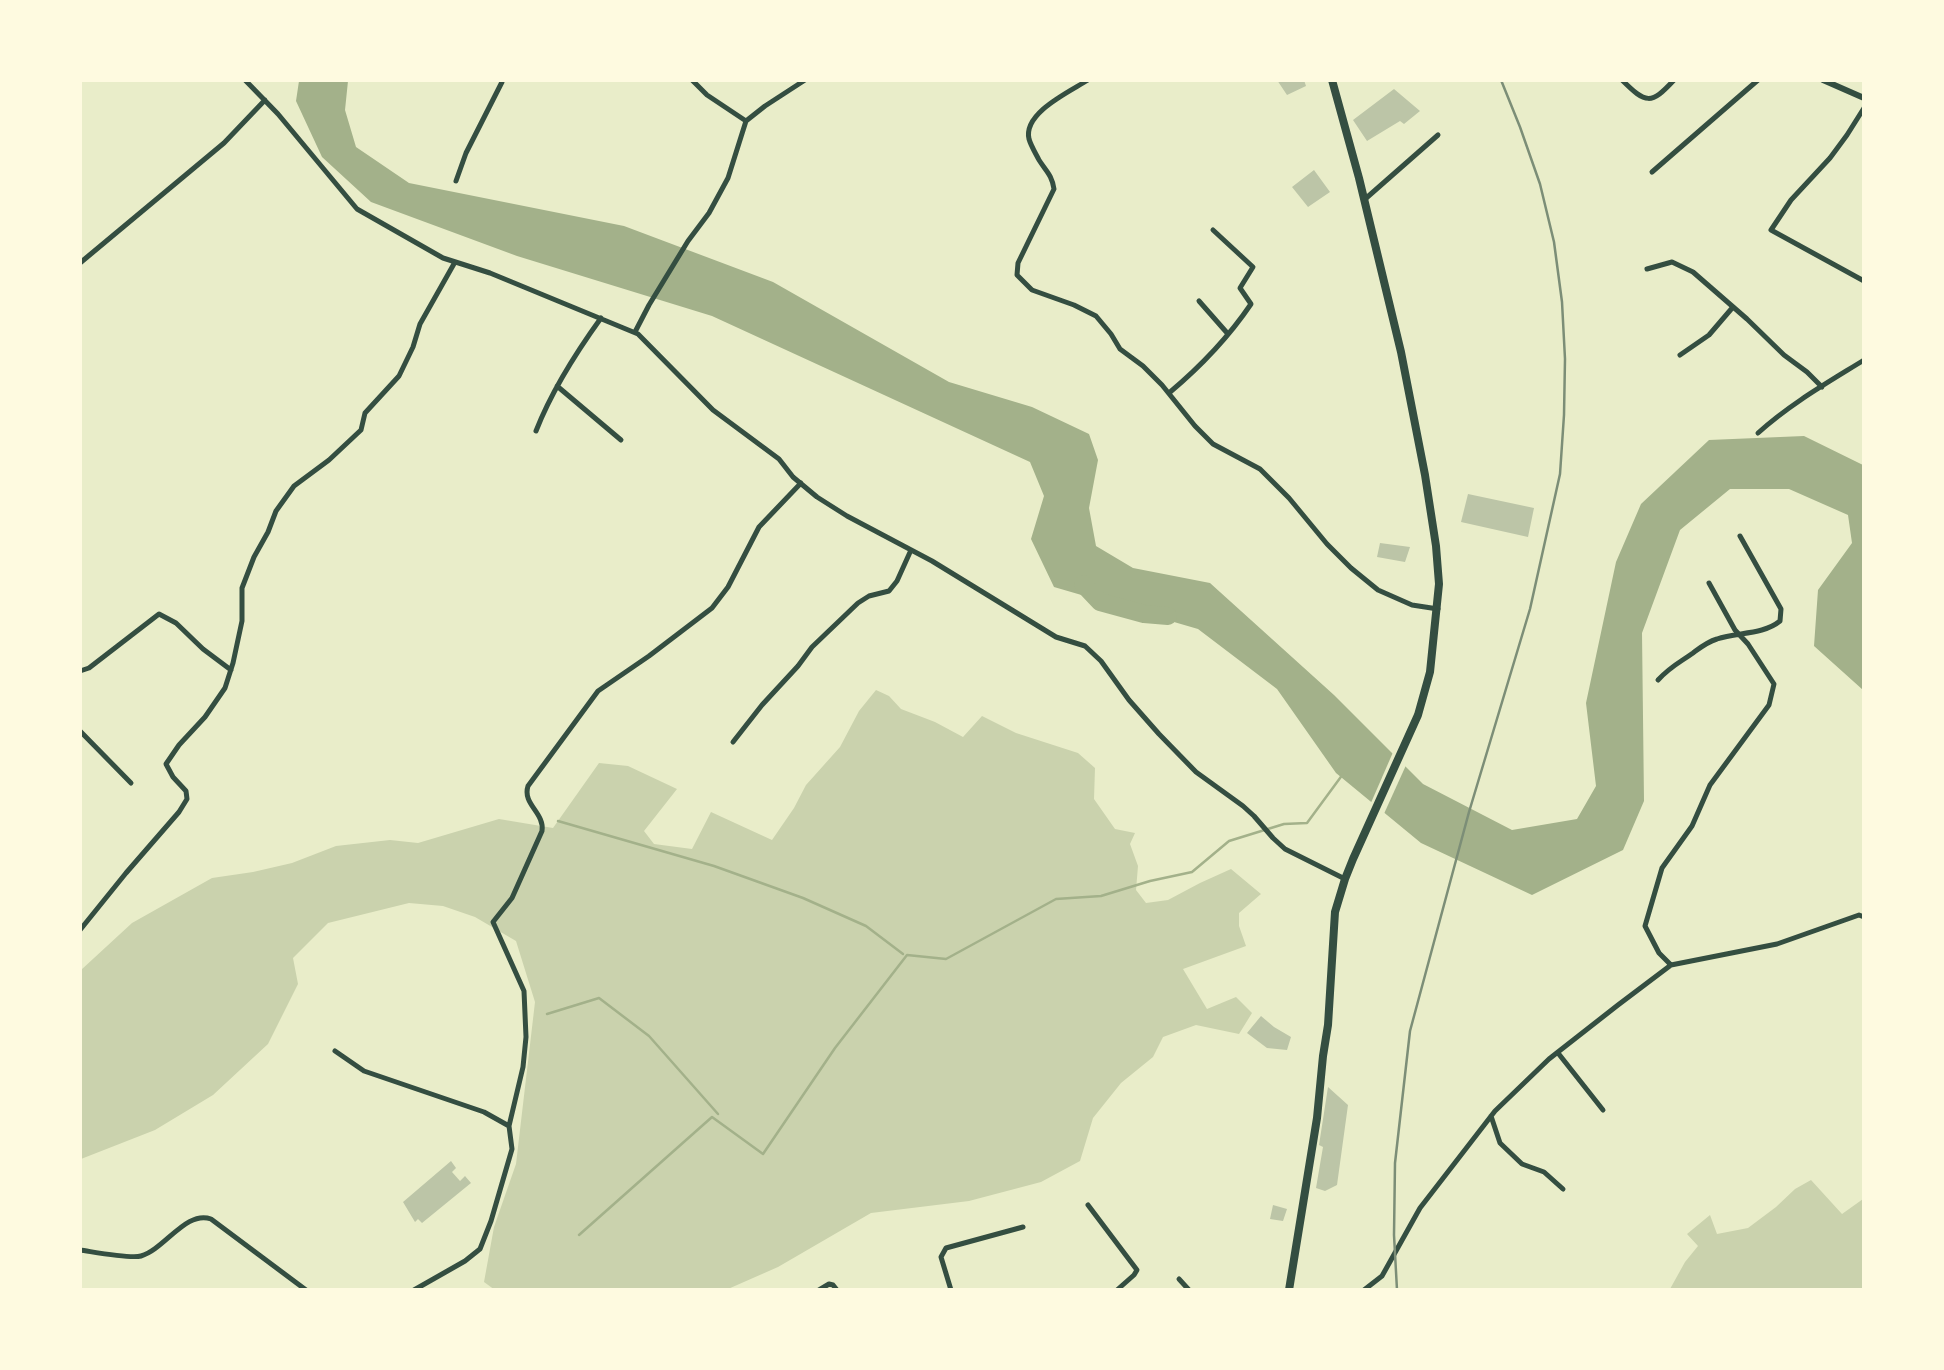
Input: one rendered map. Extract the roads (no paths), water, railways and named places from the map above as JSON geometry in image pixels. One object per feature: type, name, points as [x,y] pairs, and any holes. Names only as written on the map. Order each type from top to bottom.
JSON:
[{"type":"main road","points":[[1289,1290],[1317,1118],[1328,1025],[1335,912],[1345,879],[1418,715],[1430,672],[1439,584],[1436,547],[1401,352],[1332,80]]},
{"type":"street","points":[[245,80],[357,209],[443,258],[490,273],[635,332],[646,340],[713,410],[779,459],[801,483],[831,507],[932,561],[1056,637],[1085,646],[1101,661],[1129,700],[1196,772],[1243,806],[1285,849],[1345,879]]},
{"type":"street","points":[[692,80],[707,95],[746,121]]},
{"type":"street","points":[[635,332],[728,178],[746,121],[805,80]]},
{"type":"street","points":[[1088,80],[1044,108],[1031,121],[1029,138],[1039,160],[1052,178],[1054,189],[1018,263],[1017,275],[1032,290],[1096,316],[1120,349],[1143,366],[1213,444],[1260,468],[1327,544],[1378,590],[1412,605],[1438,610]]},
{"type":"street","points":[[1622,80],[1643,98],[1651,99],[1657,97],[1674,80]]},
{"type":"street","points":[[1652,172],[1758,80]]},
{"type":"street","points":[[1823,80],[1864,98]]},
{"type":"street","points":[[456,181],[466,153],[503,81]]},
{"type":"street","points":[[80,263],[224,143],[265,100]]},
{"type":"street","points":[[1864,108],[1837,148],[1791,200],[1771,230],[1864,281]]},
{"type":"street","points":[[1364,200],[1438,135]]},
{"type":"street","points":[[1169,393],[1193,373],[1251,304],[1241,288],[1253,267],[1213,230]]},
{"type":"street","points":[[80,930],[187,799],[186,791],[173,777],[166,764],[225,688],[242,621],[242,587],[276,512],[293,486],[329,460],[361,430],[365,412],[399,376],[413,347],[420,324],[455,262]]},
{"type":"street","points":[[1647,269],[1672,262],[1693,272],[1822,387]]},
{"type":"street","points":[[1199,302],[1228,334]]},
{"type":"street","points":[[1680,355],[1709,335],[1733,307]]},
{"type":"street","points":[[536,431],[556,386],[601,318]]},
{"type":"street","points":[[1758,433],[1773,419],[1864,360]]},
{"type":"street","points":[[556,386],[621,440]]},
{"type":"street","points":[[414,1290],[480,1250],[512,1149],[509,1126],[523,1067],[526,1037],[524,991],[493,922],[512,898],[542,831],[542,821],[526,794],[528,786],[598,691],[712,608],[728,587],[759,527],[801,483]]},
{"type":"street","points":[[1658,680],[1673,664],[1703,644],[1773,627],[1780,621],[1781,609],[1740,536]]},
{"type":"street","points":[[733,742],[812,647],[858,603],[869,596],[889,591],[897,581],[911,550]]},
{"type":"street","points":[[1671,965],[1658,953],[1645,926],[1662,868],[1692,826],[1710,785],[1760,720],[1769,705],[1774,684],[1735,630],[1709,583]]},
{"type":"street","points":[[80,671],[89,668],[159,614],[176,623],[230,670]]},
{"type":"street","points":[[80,731],[131,783]]},
{"type":"street","points":[[1364,1290],[1382,1276],[1420,1209],[1491,1116],[1549,1059],[1671,965],[1777,944],[1859,915],[1864,917]]},
{"type":"street","points":[[335,1051],[364,1071],[484,1112],[509,1126]]},
{"type":"street","points":[[1558,1053],[1603,1110]]},
{"type":"street","points":[[1491,1116],[1500,1143],[1522,1164],[1544,1172],[1563,1189]]},
{"type":"street","points":[[1088,1205],[1137,1270],[1118,1290]]},
{"type":"street","points":[[80,1250],[139,1257],[152,1251],[192,1220],[203,1216],[211,1219],[306,1290]]},
{"type":"street","points":[[951,1290],[942,1257],[946,1248],[1023,1227]]},
{"type":"street","points":[[1179,1279],[1189,1290]]},
{"type":"street","points":[[819,1290],[829,1284],[837,1290]]},
{"type":"waterway","points":[[1083,584],[1100,602],[1144,614],[1168,616]]},
{"type":"waterway","points":[[579,1235],[712,1117],[763,1154],[835,1048],[907,955],[946,959],[1056,899],[1101,896],[1192,872],[1229,841],[1284,824],[1307,823],[1343,774]]},
{"type":"waterway","points":[[558,821],[714,866],[803,898],[866,926],[903,954]]},
{"type":"waterway","points":[[547,1014],[599,998],[649,1036],[718,1114]]},
{"type":"railway","points":[[1397,1290],[1394,1235],[1395,1163],[1410,1031],[1469,812],[1530,609],[1560,474],[1565,359],[1562,302],[1554,242],[1540,184],[1501,80]]}]
